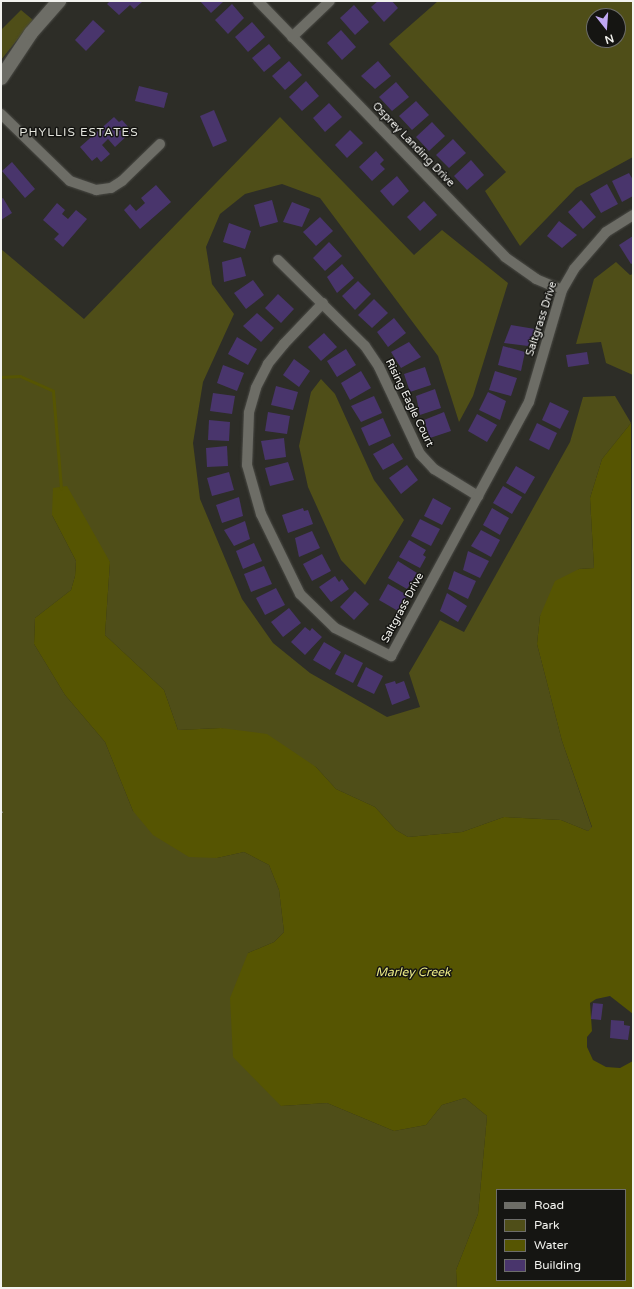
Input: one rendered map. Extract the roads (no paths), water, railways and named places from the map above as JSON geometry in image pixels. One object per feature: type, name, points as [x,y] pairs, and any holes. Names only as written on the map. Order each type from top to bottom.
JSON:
[{"type":"street","points":[[1,78],[31,33],[59,1]]},
{"type":"street","name":"Osprey Landing Drive","points":[[258,1],[505,257],[536,279],[562,290]]},
{"type":"street","points":[[292,37],[330,1]]},
{"type":"street","points":[[1,114],[70,181],[96,190],[111,188],[122,181],[160,144]]},
{"type":"street","name":"Saltgrass Drive","points":[[323,303],[268,364],[254,394],[246,438],[246,465],[252,490],[287,572],[300,594],[336,628],[391,656],[529,402],[562,290],[589,249],[606,232],[633,216]]},
{"type":"street","name":"Rising Eagle Court","points":[[278,260],[365,346],[379,367],[420,454],[434,469],[478,496]]},
{"type":"water","name":"Marley Creek","points":[[631,423],[633,1014],[610,996],[596,999],[590,1003],[592,1031],[587,1037],[587,1047],[593,1060],[606,1067],[620,1068],[633,1061],[633,1288],[457,1288],[456,1270],[478,1214],[487,1116],[465,1098],[442,1105],[426,1125],[394,1131],[327,1103],[281,1106],[233,1057],[230,998],[248,953],[274,942],[284,932],[279,890],[269,865],[244,852],[217,858],[189,857],[153,835],[133,811],[105,742],[65,695],[34,644],[35,618],[71,590],[75,576],[76,561],[52,515],[53,488],[67,486],[110,562],[105,635],[164,690],[178,730],[221,728],[267,734],[316,767],[336,789],[375,807],[396,830],[408,837],[462,832],[504,817],[561,820],[588,831],[592,827],[562,741],[537,644],[540,616],[555,581],[579,569],[594,568],[590,498],[602,459]]},
{"type":"waterway","points":[[1,377],[20,376],[53,391],[61,489]]},
{"type":"district","name":"PHYLLIS ESTATES","points":[[79,133]]}]
